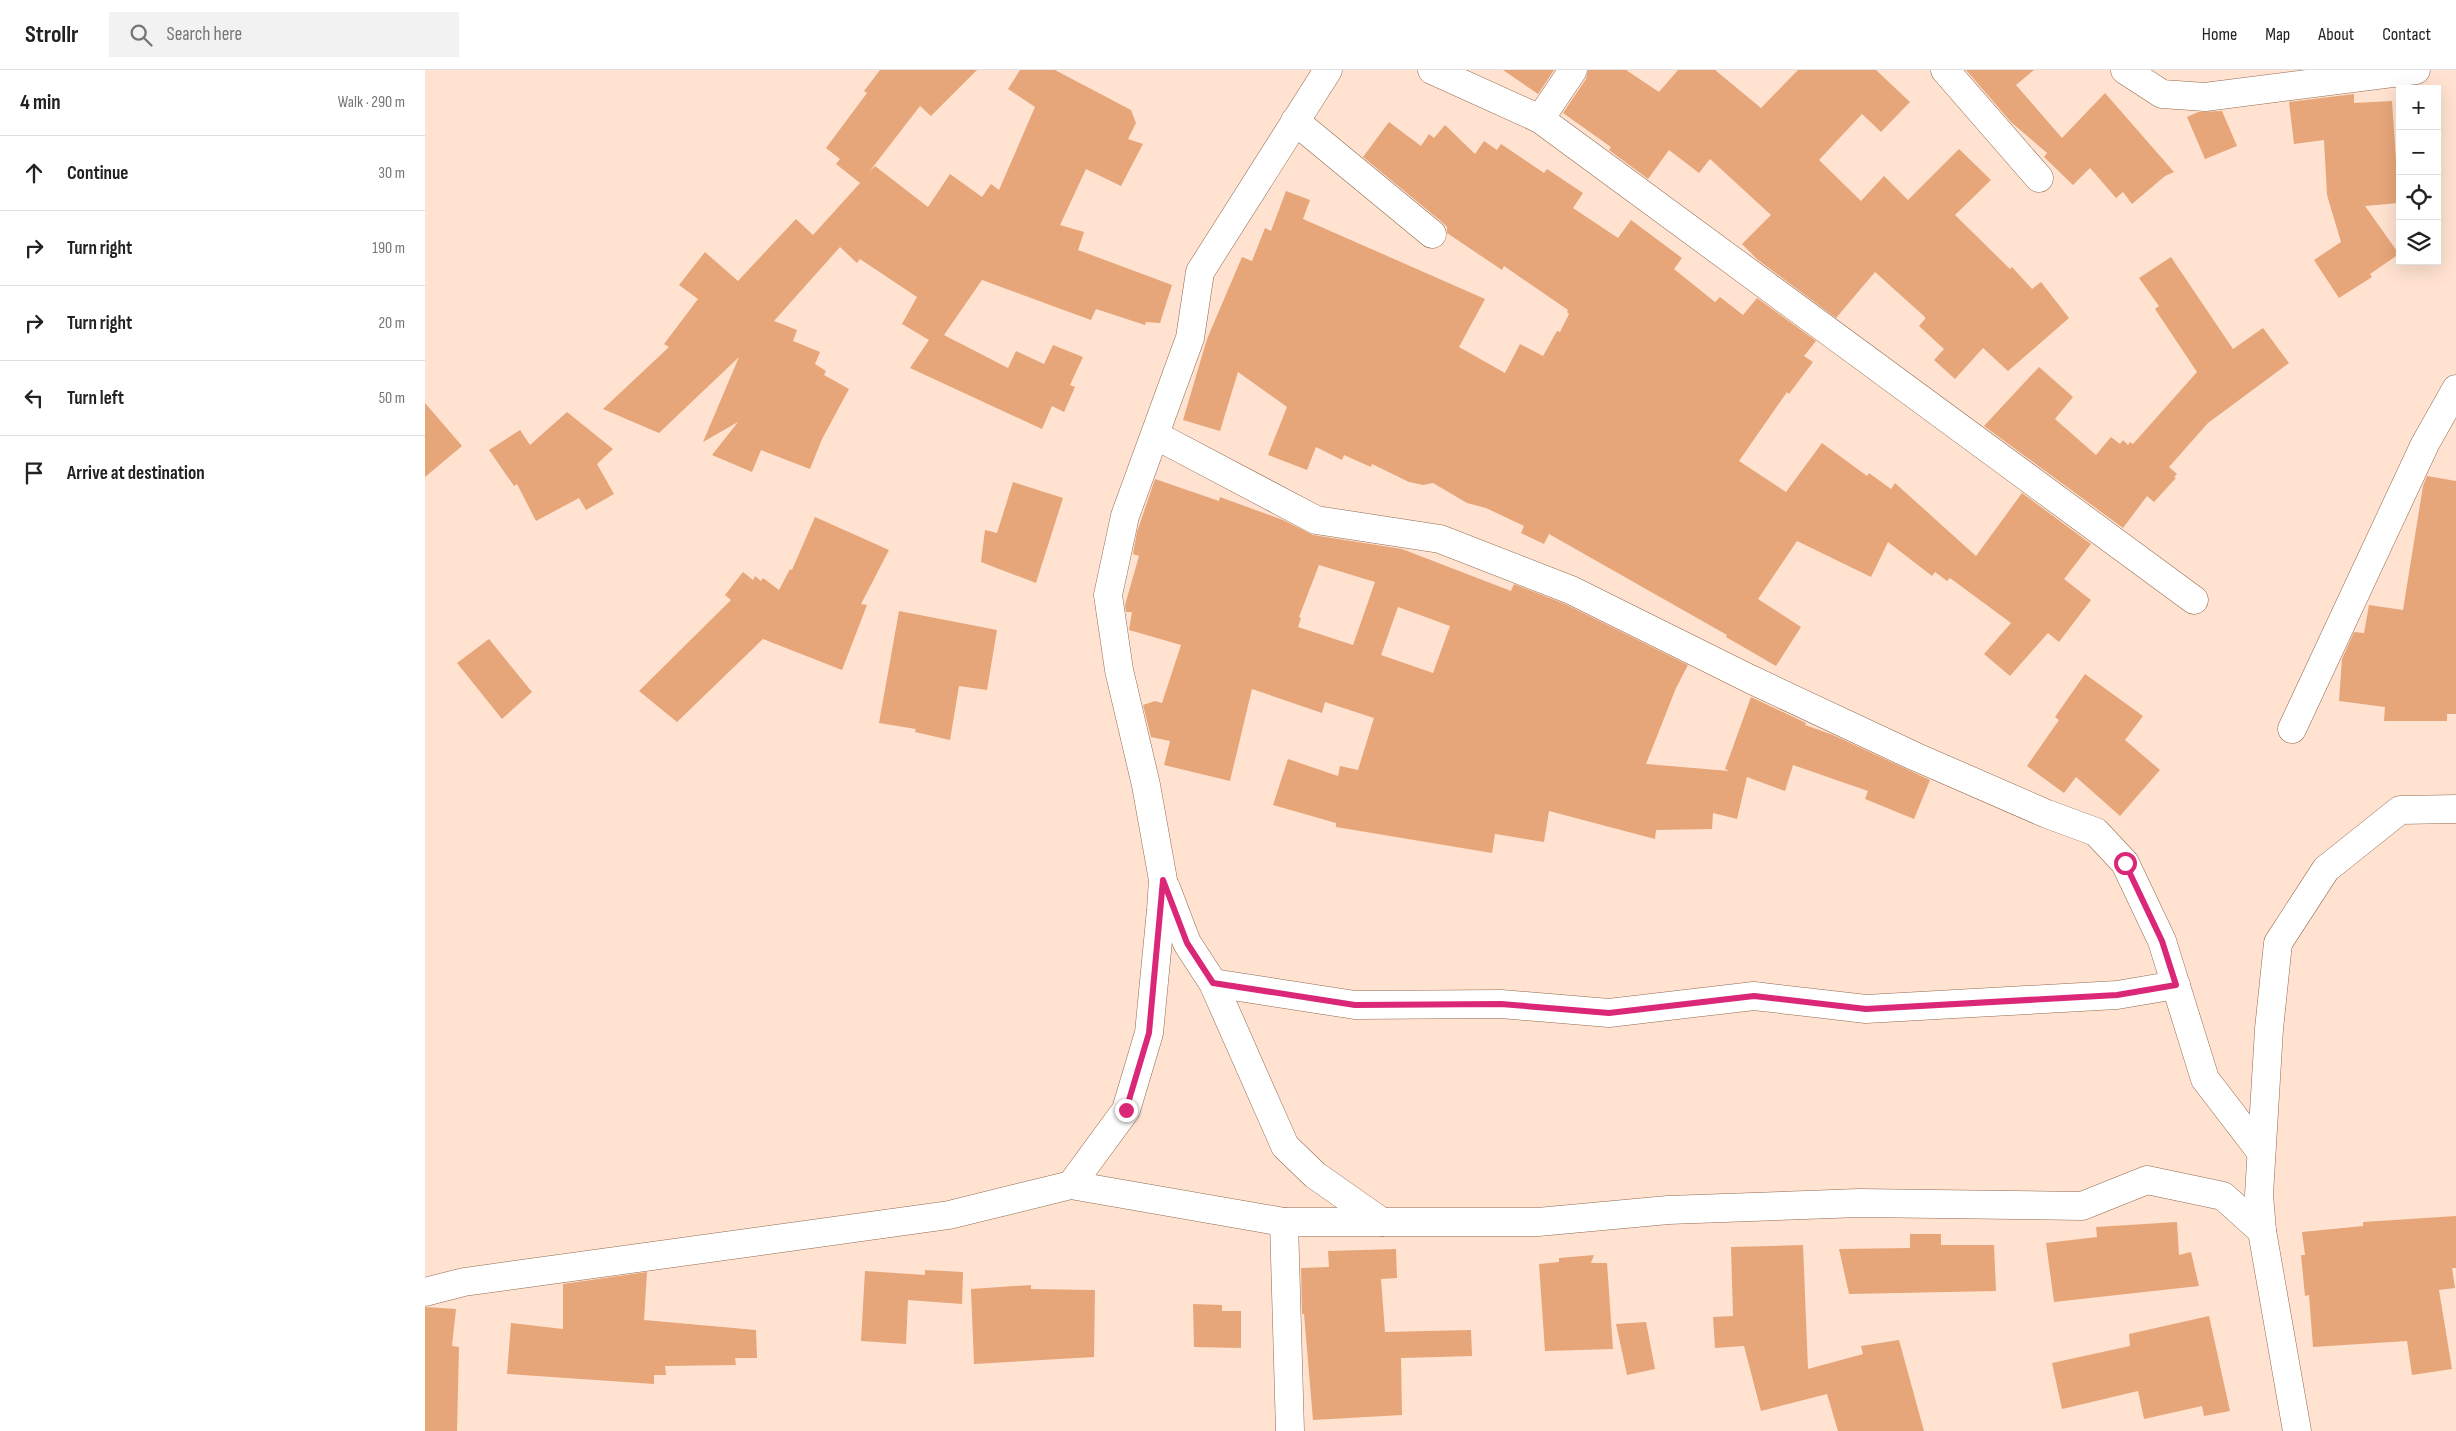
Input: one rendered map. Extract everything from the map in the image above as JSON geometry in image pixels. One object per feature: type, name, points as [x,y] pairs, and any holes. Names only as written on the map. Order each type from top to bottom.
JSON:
[{"type":"street","points":[[1329,70],[1200,272],[1190,338],[1125,516],[1108,595],[1119,670],[1146,786],[1163,880],[1187,943],[1213,983],[1285,1146],[1315,1175],[1382,1222]]},
{"type":"street","points":[[1431,70],[1540,119],[2194,600]]},
{"type":"street","points":[[1540,119],[1573,70]]},
{"type":"street","points":[[1945,70],[2039,178]]},
{"type":"street","points":[[2125,70],[2162,94],[2205,97],[2416,70]]},
{"type":"street","points":[[1295,121],[1432,234]]},
{"type":"street","points":[[2292,729],[2425,444],[2454,397]]},
{"type":"street","points":[[1155,434],[1316,520],[1440,539],[1571,590],[1750,679],[1914,756],[2047,814],[2097,832],[2125,863],[2162,941],[2205,1079],[2261,1152]]},
{"type":"street","points":[[2297,1431],[2262,1231],[2259,1195],[2269,1029],[2278,943],[2326,869],[2400,810],[2456,809]]},
{"type":"street","points":[[1071,1185],[1126,1110],[1149,1033],[1163,880]]},
{"type":"street","points":[[1213,983],[1355,1005],[1501,1004],[1609,1013],[1754,996],[1866,1009],[2117,995],[2176,985]]},
{"type":"street","points":[[425,1292],[465,1282],[949,1215],[1071,1185],[1284,1222],[1538,1222],[1668,1210],[1859,1203],[2082,1206],[2147,1180],[2223,1196],[2262,1231]]},
{"type":"street","points":[[1284,1222],[1290,1431]]},
{"type":"building","points":[[880,70],[977,70],[931,116],[920,106],[869,172],[875,166],[928,207],[950,174],[982,197],[991,184],[999,190],[1035,107],[1008,89],[1020,70],[1055,70],[1131,110],[1136,123],[1128,139],[1143,144],[1121,186],[1086,169],[1060,225],[1084,232],[1078,250],[1172,285],[1160,323],[1146,322],[1145,325],[1096,309],[1091,320],[982,280],[944,335],[1008,368],[1016,351],[1044,364],[1053,345],[1083,357],[1070,385],[1075,387],[1064,412],[1052,406],[1042,429],[910,368],[929,340],[902,324],[917,297],[860,259],[857,263],[840,247],[774,321],[797,330],[793,341],[820,352],[815,364],[826,371],[824,375],[849,389],[822,439],[810,469],[761,450],[752,472],[712,455],[738,422],[703,442],[739,357],[659,433],[603,409],[669,347],[664,344],[698,299],[679,285],[705,252],[738,281],[796,219],[813,235],[860,183],[836,164],[840,159],[826,148],[867,93],[864,91]]},
{"type":"building","points":[[1503,70],[1554,70],[1538,94]]},
{"type":"building","points":[[1588,70],[1626,70],[1659,92],[1678,70],[1715,70],[1761,108],[1798,70],[1876,70],[1910,102],[1881,132],[1862,114],[1819,160],[1861,201],[1884,176],[1908,200],[1959,149],[1991,180],[1955,215],[2010,269],[2012,267],[2032,289],[2041,282],[2069,318],[2008,371],[1983,348],[1955,379],[1934,360],[1944,349],[1919,326],[1925,317],[1875,272],[1836,318],[1758,260],[1742,244],[1771,215],[1710,159],[1699,173],[1669,150],[1648,179],[1609,150],[1611,147],[1563,113],[1586,79]]},
{"type":"building","points":[[1966,70],[2034,70],[2016,85],[2062,138],[2105,93],[2174,172],[2165,176],[2132,204],[2123,192],[2116,198],[2090,168],[2073,185],[2044,157],[2047,153],[2011,122]]},
{"type":"building","points":[[2354,94],[2354,103],[2392,101],[2396,159],[2396,203],[2365,206],[2396,250],[2396,256],[2370,274],[2372,277],[2339,298],[2314,260],[2341,242],[2327,195],[2324,140],[2294,144],[2289,102]]},
{"type":"building","points":[[2222,111],[2237,146],[2205,159],[2187,117],[2198,112]]},
{"type":"building","points":[[1389,122],[1421,146],[1429,134],[1434,138],[1445,125],[1475,154],[1484,141],[1497,150],[1501,144],[1544,173],[1547,169],[1583,193],[1573,208],[1618,238],[1631,220],[1682,258],[1674,269],[1715,302],[1720,297],[1743,315],[1757,298],[1816,341],[1804,356],[1813,362],[1789,394],[1787,392],[1739,461],[1786,492],[1822,443],[1867,476],[1869,473],[1891,489],[1895,483],[1976,556],[2022,493],[2091,544],[2064,579],[2091,600],[2059,642],[2048,633],[2010,676],[1984,654],[2011,623],[1950,578],[1947,581],[1935,572],[1932,576],[1888,542],[1871,577],[1797,541],[1758,599],[1801,627],[1776,666],[1726,637],[1727,635],[1549,534],[1544,544],[1521,533],[1524,526],[1486,508],[1467,503],[1433,483],[1423,485],[1409,482],[1372,464],[1371,467],[1344,455],[1342,460],[1316,447],[1307,470],[1268,455],[1287,407],[1238,372],[1220,431],[1183,420],[1207,339],[1242,257],[1252,261],[1265,228],[1271,231],[1286,191],[1310,200],[1303,219],[1485,299],[1459,347],[1505,373],[1520,344],[1543,356],[1557,331],[1560,332],[1569,314],[1568,310],[1504,266],[1502,270],[1447,233],[1447,227],[1442,222],[1363,157]]},
{"type":"building","points":[[2171,257],[2233,349],[2263,328],[2289,363],[2208,423],[2169,467],[2177,474],[2174,477],[2176,478],[2154,502],[2147,496],[2123,528],[1984,426],[2039,367],[2073,397],[2055,419],[2096,455],[2111,437],[2120,444],[2123,440],[2128,445],[2130,442],[2133,444],[2197,372],[2155,309],[2159,306],[2139,278]]},
{"type":"building","points":[[425,403],[462,446],[425,477]]},
{"type":"building","points":[[567,412],[613,449],[597,464],[614,494],[586,510],[579,498],[536,521],[517,484],[514,486],[489,450],[520,430],[530,445]]},
{"type":"building","points":[[2427,476],[2456,481],[2456,714],[2447,714],[2447,721],[2384,721],[2385,707],[2339,701],[2342,659],[2354,632],[2364,633],[2369,605],[2403,610],[2423,486]]},
{"type":"building","points":[[1155,479],[1219,501],[1220,497],[1283,520],[1313,535],[1402,549],[1511,591],[1514,584],[1565,604],[1688,665],[1676,688],[1646,764],[1729,771],[1725,769],[1751,697],[1806,723],[1805,725],[1833,735],[1930,780],[1914,819],[1865,799],[1868,791],[1793,765],[1785,791],[1747,777],[1737,819],[1713,813],[1712,829],[1656,830],[1655,839],[1549,811],[1544,842],[1495,834],[1492,853],[1336,827],[1336,823],[1273,805],[1288,759],[1338,776],[1340,766],[1358,770],[1374,718],[1325,702],[1322,713],[1252,689],[1230,781],[1164,765],[1170,741],[1151,737],[1143,705],[1155,701],[1162,703],[1181,645],[1129,630],[1132,612],[1126,612],[1125,605],[1139,556],[1133,554],[1137,532]],"holes":[[[1319,565],[1375,582],[1353,645],[1298,627],[1301,618],[1299,617]],[[1398,607],[1450,626],[1433,673],[1381,655]]]},
{"type":"building","points":[[1013,482],[1063,498],[1036,583],[981,562],[985,530],[997,533]]},
{"type":"building","points":[[815,517],[889,550],[861,604],[867,605],[842,670],[763,639],[677,722],[639,691],[731,600],[725,595],[743,572],[753,580],[755,576],[761,581],[763,578],[779,590],[790,569],[792,570]]},
{"type":"building","points":[[899,611],[997,630],[987,690],[959,686],[950,740],[915,732],[916,729],[879,723]]},
{"type":"building","points":[[489,639],[532,692],[502,719],[457,663]]},
{"type":"building","points":[[2085,674],[2143,716],[2125,740],[2160,770],[2120,816],[2076,777],[2064,793],[2027,766],[2059,720],[2055,717]]},
{"type":"building","points":[[2456,1216],[2456,1268],[2452,1268],[2455,1288],[2439,1290],[2452,1369],[2412,1375],[2407,1341],[2313,1347],[2309,1295],[2305,1296],[2301,1255],[2305,1255],[2302,1232],[2363,1226],[2363,1222]]},
{"type":"building","points":[[2177,1222],[2179,1255],[2191,1252],[2199,1286],[2054,1302],[2046,1243],[2097,1237],[2096,1227]]},
{"type":"building","points":[[1910,1234],[1941,1234],[1941,1245],[1994,1245],[1996,1291],[1849,1294],[1839,1249],[1910,1248]]},
{"type":"building","points":[[1803,1245],[1808,1369],[1863,1354],[1861,1346],[1899,1340],[1924,1431],[1838,1431],[1827,1394],[1761,1411],[1744,1346],[1715,1348],[1713,1317],[1733,1316],[1731,1247]]},
{"type":"building","points":[[1396,1249],[1397,1278],[1381,1279],[1385,1332],[1471,1330],[1472,1356],[1401,1358],[1402,1415],[1313,1420],[1304,1314],[1302,1314],[1301,1268],[1329,1267],[1328,1251]]},
{"type":"building","points":[[1594,1255],[1591,1263],[1607,1263],[1613,1349],[1545,1351],[1539,1264],[1559,1262],[1559,1258]]},
{"type":"building","points":[[925,1270],[963,1272],[962,1304],[908,1300],[906,1344],[861,1341],[865,1271],[925,1275]]},
{"type":"building","points":[[647,1272],[644,1320],[756,1330],[757,1358],[735,1358],[736,1365],[665,1366],[666,1375],[654,1375],[654,1384],[507,1374],[511,1323],[563,1329],[563,1284]]},
{"type":"building","points":[[1031,1285],[1031,1289],[1095,1290],[1094,1357],[974,1364],[971,1289]]},
{"type":"building","points":[[1193,1304],[1222,1305],[1222,1311],[1241,1311],[1241,1348],[1194,1347]]},
{"type":"building","points":[[425,1307],[456,1309],[452,1346],[459,1347],[457,1431],[425,1431]]},
{"type":"building","points":[[2209,1316],[2230,1411],[2204,1416],[2202,1406],[2144,1419],[2138,1391],[2062,1409],[2052,1363],[2130,1346],[2129,1334]]},
{"type":"building","points":[[1646,1322],[1655,1369],[1627,1375],[1616,1324]]},
{"type":"route","points":[[1126,1110],[1149,1033],[1163,880],[1187,943],[1213,983],[1355,1005],[1501,1004],[1609,1013],[1754,996],[1866,1009],[2117,995],[2176,985],[2162,941],[2125,863]]}]
